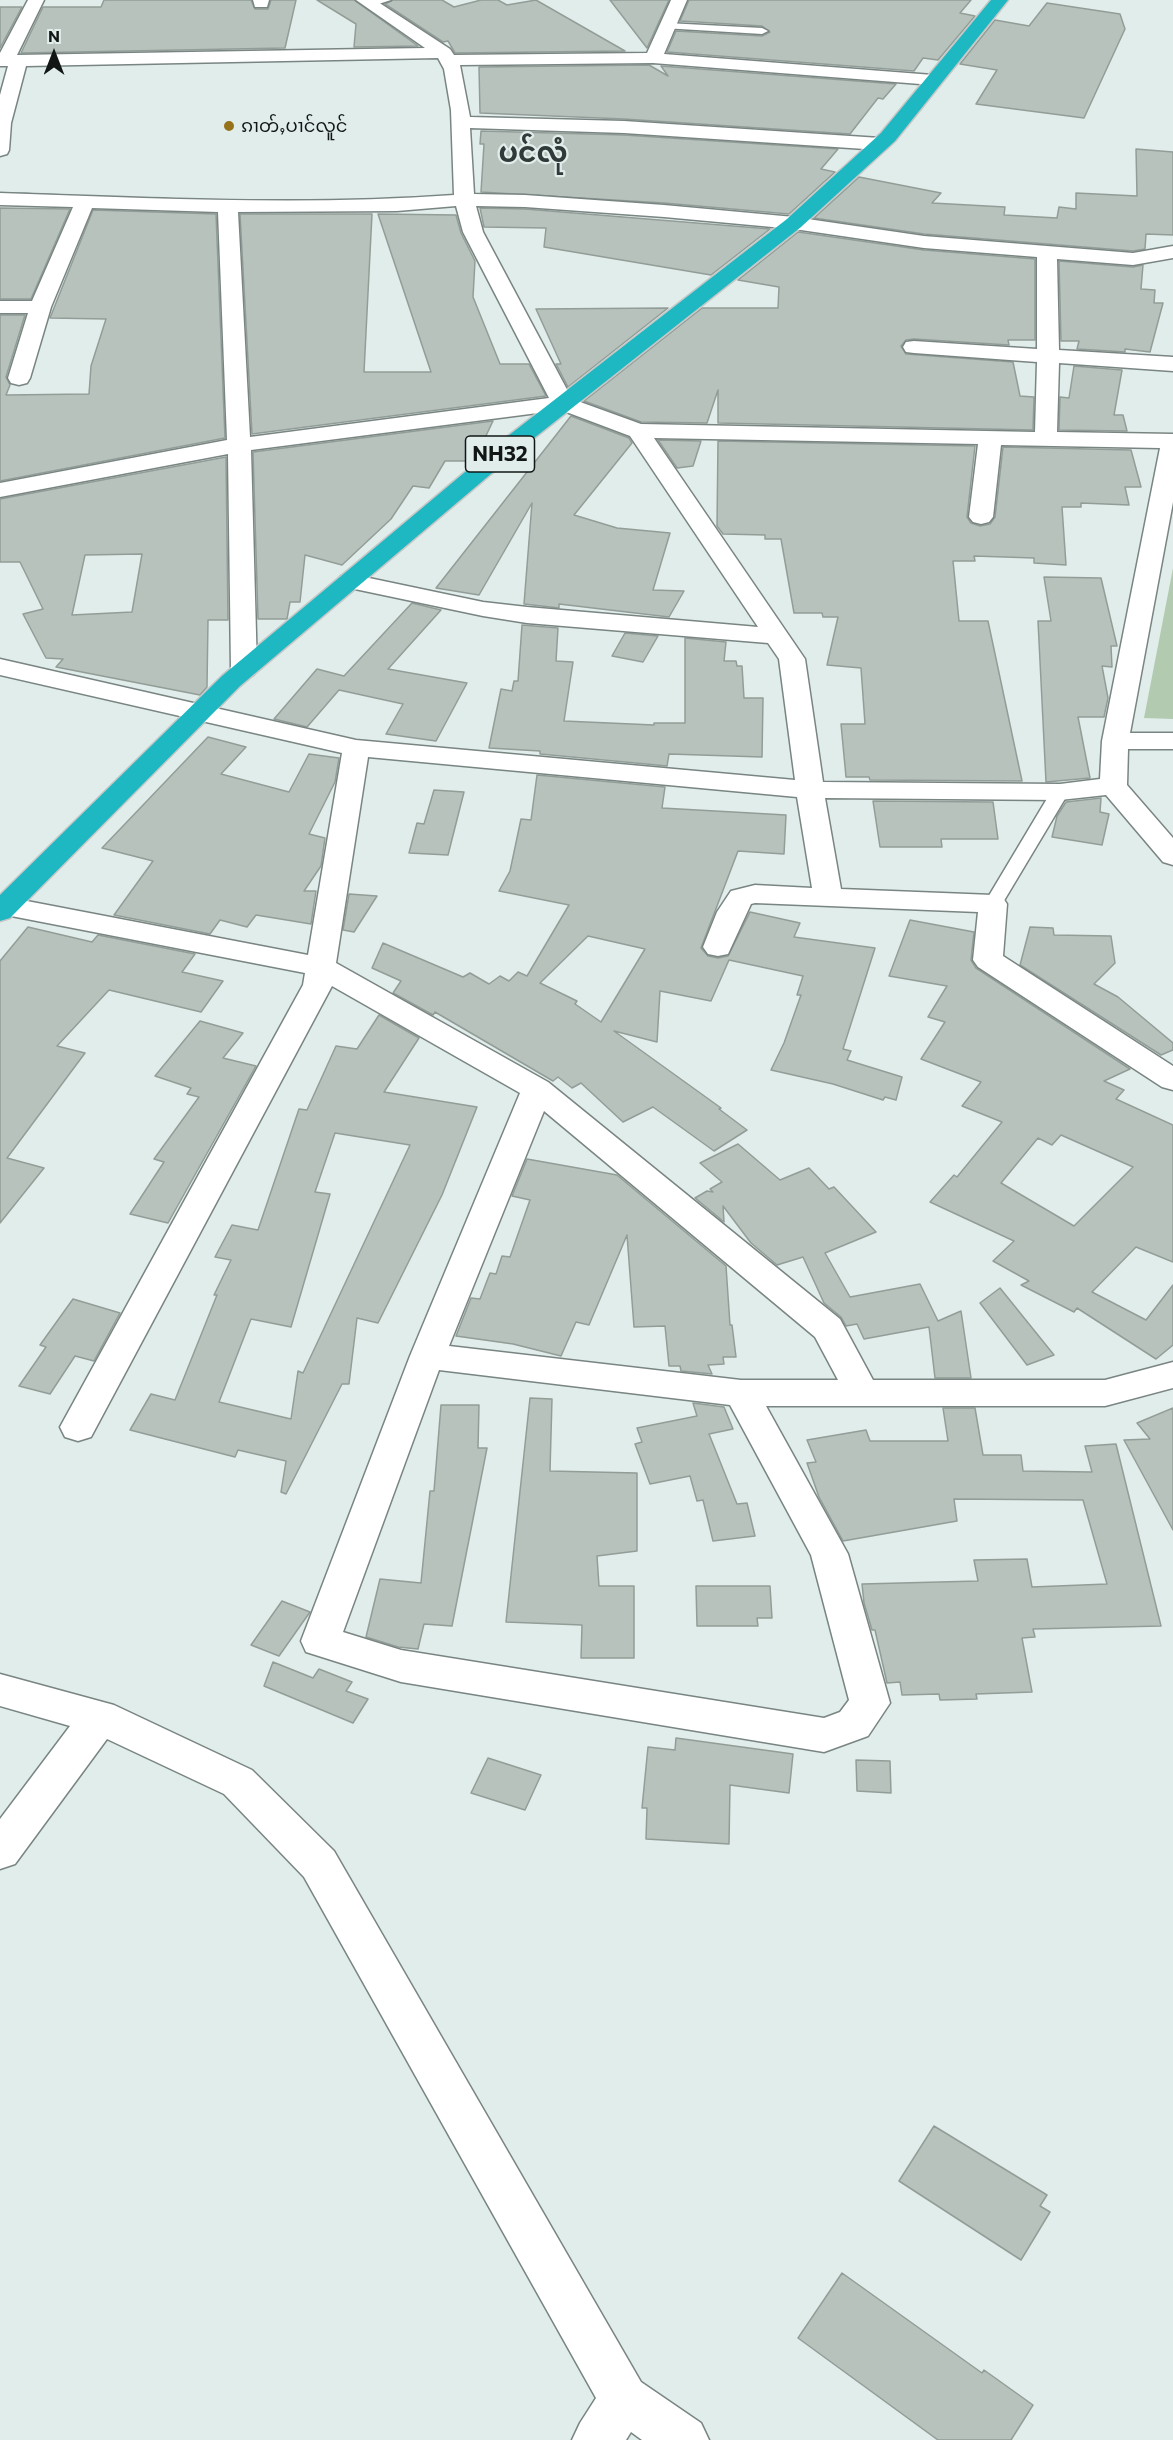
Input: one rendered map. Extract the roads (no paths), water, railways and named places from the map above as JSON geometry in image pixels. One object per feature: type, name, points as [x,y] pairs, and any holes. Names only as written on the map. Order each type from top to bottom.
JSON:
[{"type":"highway","name":"NH32","points":[[5,903],[244,670],[564,403],[794,224],[880,144],[1000,0]]},
{"type":"street","points":[[0,150],[8,64],[36,0]]},
{"type":"street","points":[[653,58],[679,0]]},
{"type":"street","points":[[373,1],[445,56],[453,69],[461,122],[464,200],[473,232],[564,403]]},
{"type":"street","points":[[8,64],[445,56],[653,58],[933,80]]},
{"type":"street","points":[[461,122],[624,127],[880,144]]},
{"type":"street","points":[[0,199],[228,206],[397,205],[464,200],[525,201],[664,211],[794,224],[924,242],[1133,259],[1173,252]]},
{"type":"street","points":[[19,378],[40,307],[85,201]]},
{"type":"street","points":[[228,206],[244,670]]},
{"type":"street","points":[[1046,439],[1047,251]]},
{"type":"street","points":[[0,307],[40,307]]},
{"type":"street","points":[[915,347],[1173,364]]},
{"type":"street","points":[[0,490],[238,445],[564,403],[638,431],[1173,441],[1115,741],[1113,786],[1173,856]]},
{"type":"street","points":[[638,431],[792,659],[810,790],[828,896]]},
{"type":"street","points":[[981,517],[990,438]]},
{"type":"street","points":[[350,581],[483,609],[527,615],[777,636]]},
{"type":"street","points":[[0,667],[356,748],[810,790],[1060,792],[1113,786]]},
{"type":"street","points":[[1115,741],[1173,741]]},
{"type":"street","points":[[78,1427],[318,985],[356,748]]},
{"type":"street","points":[[718,947],[731,912],[741,897],[755,894],[993,903],[988,960],[1173,1080]]},
{"type":"street","points":[[5,903],[321,968],[537,1089],[828,1328],[863,1393]]},
{"type":"street","points":[[537,1089],[427,1356],[320,1641],[401,1666],[824,1735],[854,1724],[870,1703],[829,1554],[741,1393]]},
{"type":"street","points":[[427,1356],[741,1393],[1105,1393],[1173,1375]]},
{"type":"street","points":[[0,1690],[100,1717],[238,1782],[319,1864],[624,2399],[684,2440]]},
{"type":"street","points":[[0,1851],[100,1717]]},
{"type":"street","points":[[597,2440],[624,2399]]},
{"type":"lane","points":[[667,26],[762,31]]},
{"type":"lane","points":[[993,903],[1060,792]]},
{"type":"place","name":"ၵၢတ်ႇပၢင်လူင်","points":[[229,126]]},
{"type":"district","name":"ပင်လုံ","points":[[533,153]]}]
